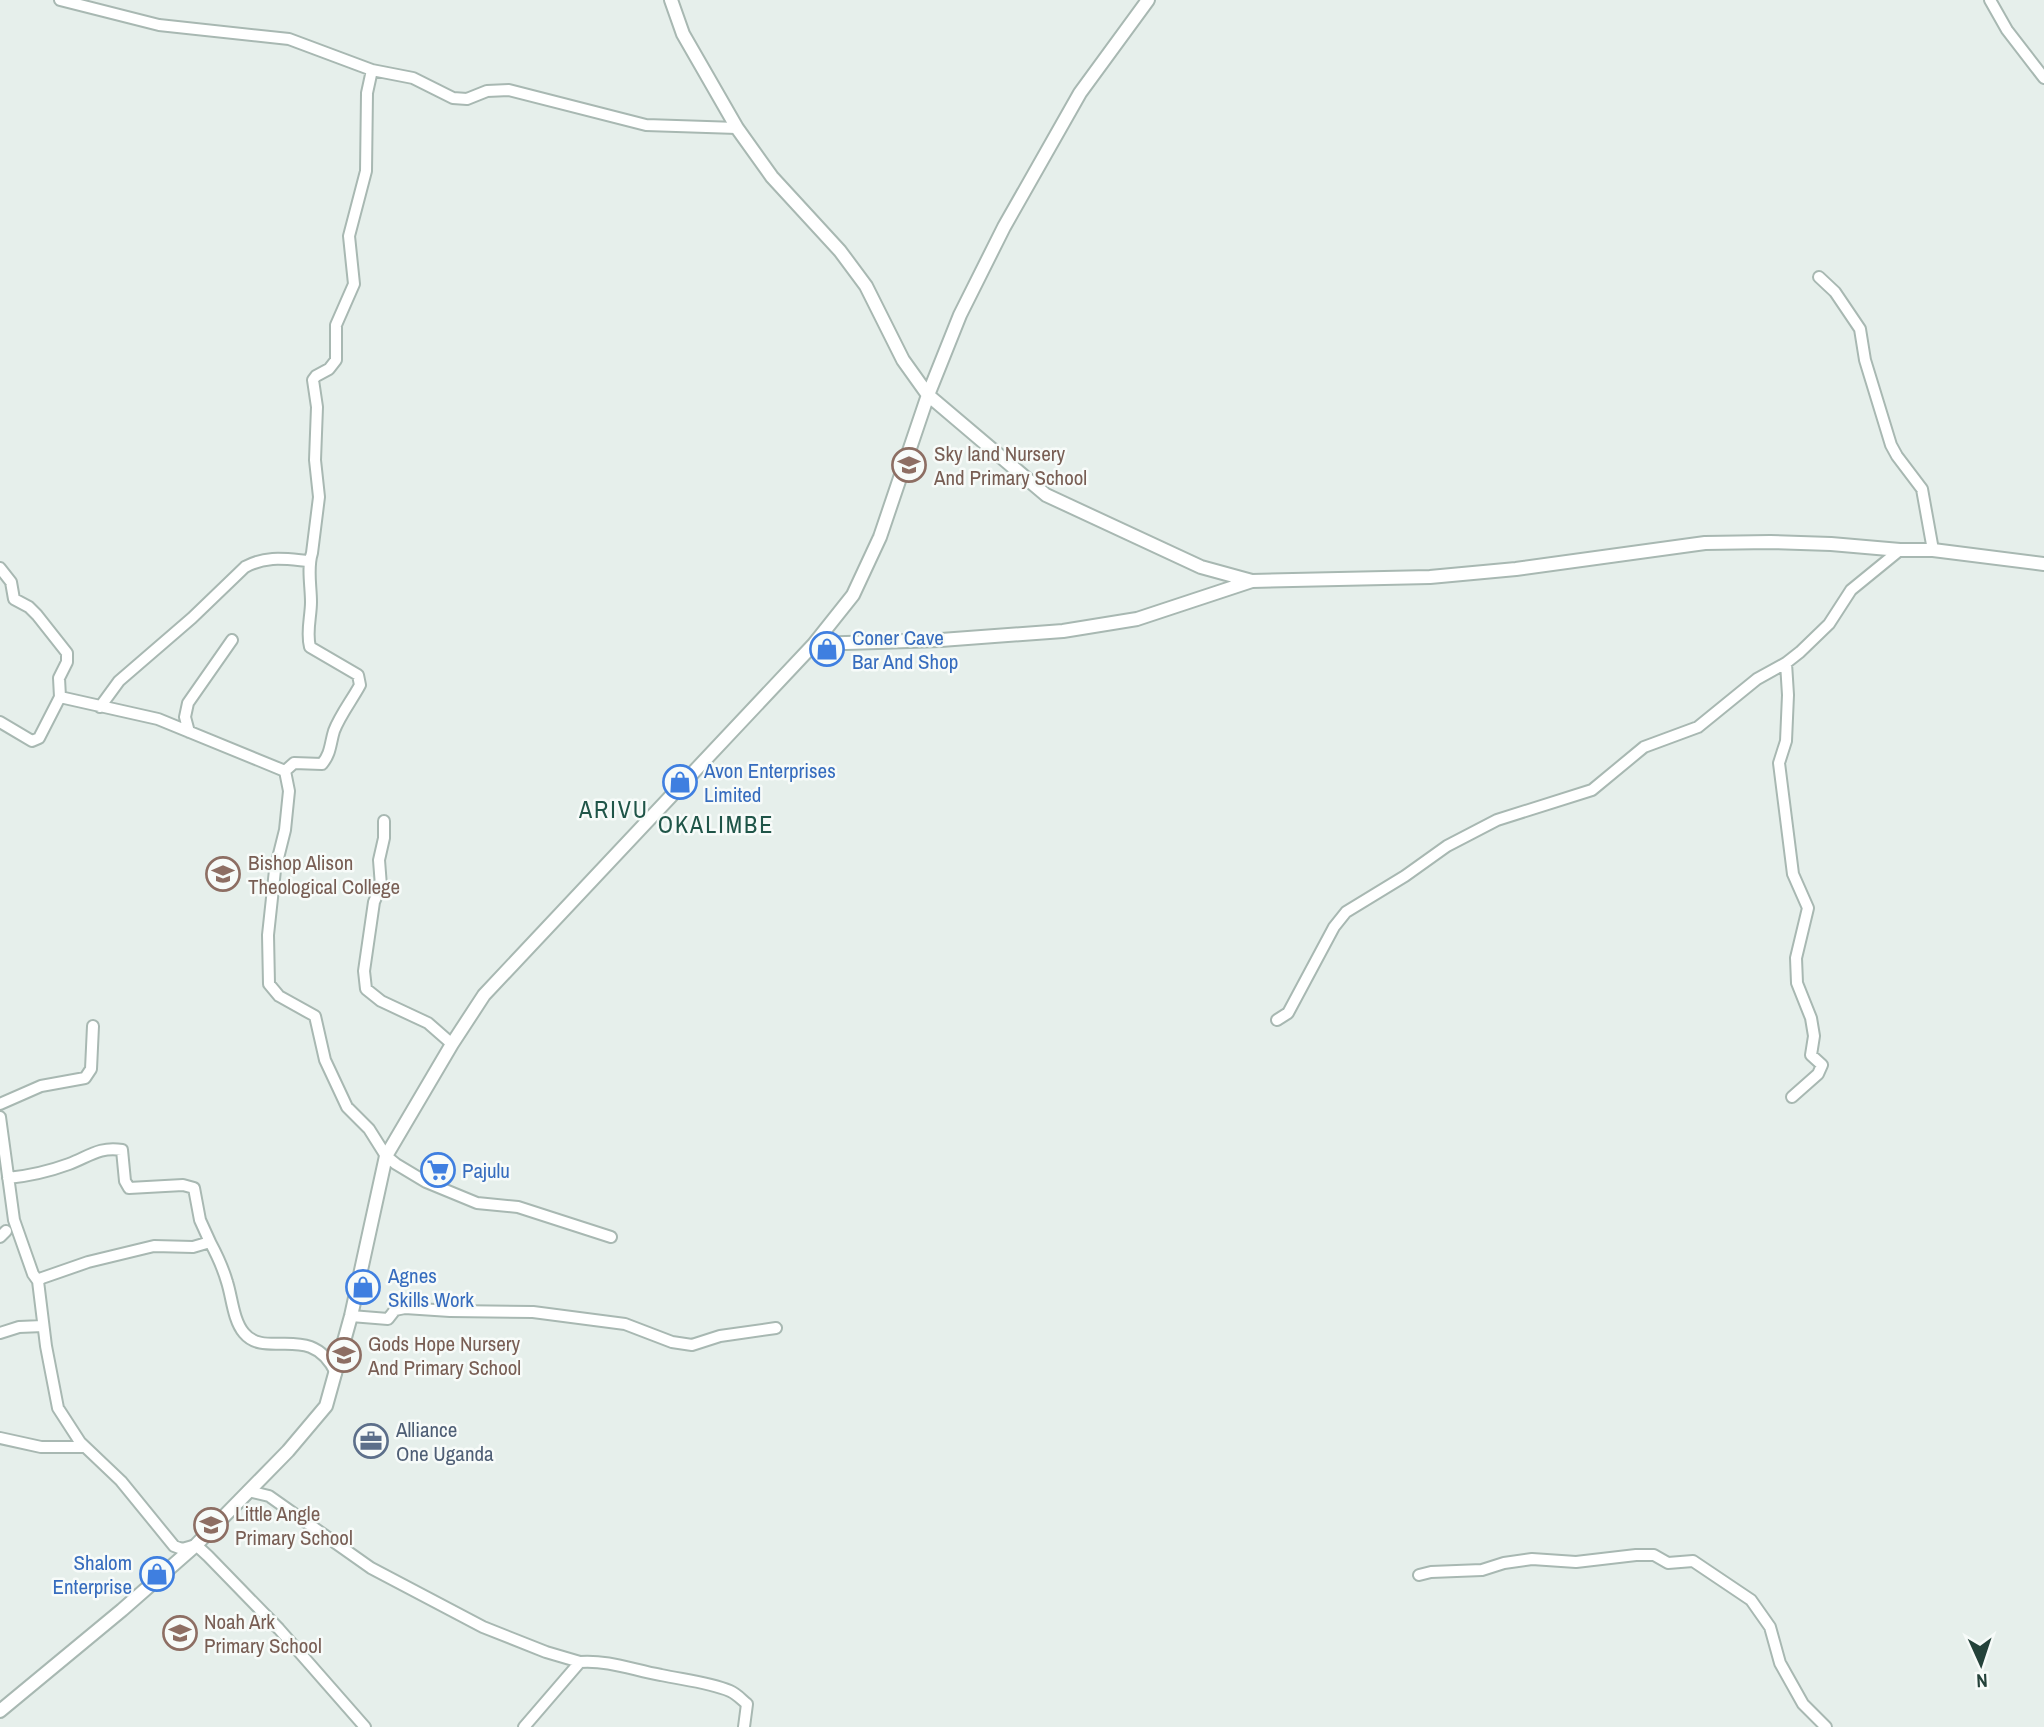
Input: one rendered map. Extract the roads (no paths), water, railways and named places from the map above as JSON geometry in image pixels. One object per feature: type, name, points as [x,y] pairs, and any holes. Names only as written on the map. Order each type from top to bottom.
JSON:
[{"type":"street","points":[[60,0],[159,25],[289,39],[372,70],[413,78],[458,99],[467,99],[492,90],[509,90],[646,125],[737,128]]},
{"type":"street","points":[[671,0],[683,34],[737,128],[772,177],[840,251],[866,286],[903,360],[928,395],[1046,495],[1201,567],[1252,581],[1430,577],[1516,569],[1705,543],[1831,544],[1900,551],[1933,550],[2044,564]]},
{"type":"street","points":[[0,1711],[196,1545],[288,1451],[326,1406],[351,1316],[386,1156],[452,1044],[493,985],[814,645],[853,595],[875,549],[928,395],[960,315],[1004,227],[1080,93],[1148,0]]},
{"type":"street","points":[[1990,0],[2007,30],[2044,78]]},
{"type":"street","points":[[285,771],[294,763],[322,764],[330,753],[334,731],[360,685],[358,675],[313,651],[310,646],[309,561],[318,496],[314,379],[326,372],[336,360],[335,324],[354,284],[349,236],[366,171],[367,93],[372,70]]},
{"type":"street","points":[[1819,277],[1835,292],[1860,329],[1865,360],[1888,435],[1897,456],[1922,489],[1933,550]]},
{"type":"street","points":[[1277,1020],[1288,1013],[1334,927],[1346,912],[1405,876],[1447,846],[1497,820],[1592,790],[1644,747],[1698,727],[1757,679],[1786,663],[1829,624],[1851,590],[1900,551]]},
{"type":"street","points":[[100,707],[119,681],[192,618],[245,567],[272,558],[309,561]]},
{"type":"street","points":[[0,568],[11,582],[14,598],[37,615],[67,653],[67,662],[59,678],[60,697],[39,738],[32,741],[0,722]]},
{"type":"street","points":[[814,645],[941,640],[1063,631],[1137,619],[1252,581]]},
{"type":"street","points":[[189,732],[186,717],[188,703],[232,640]]},
{"type":"street","points":[[1786,663],[1786,741],[1779,763],[1793,874],[1808,908],[1796,958],[1797,983],[1811,1018],[1814,1036],[1811,1055],[1822,1065],[1818,1074],[1792,1097]]},
{"type":"street","points":[[60,697],[159,719],[285,771]]},
{"type":"street","points":[[285,771],[289,791],[285,830],[275,870],[268,936],[269,984],[279,996],[315,1016],[325,1060],[347,1107],[369,1129],[386,1156],[426,1182],[477,1203],[518,1207],[611,1237]]},
{"type":"street","points":[[384,821],[384,838],[379,860],[381,886],[374,902],[364,971],[366,989],[384,1003],[428,1023],[452,1044]]},
{"type":"street","points":[[0,1104],[41,1086],[85,1078],[91,1069],[93,1026]]},
{"type":"street","points":[[0,1117],[17,1232],[38,1282],[58,1408],[85,1447],[121,1481],[174,1546],[182,1549],[196,1545]]},
{"type":"street","points":[[8,1178],[70,1164],[92,1152],[110,1148],[121,1150],[125,1181],[129,1188],[183,1185],[194,1188],[200,1220],[226,1278],[242,1332],[258,1342],[302,1343],[323,1353],[336,1373]]},
{"type":"street","points":[[38,1282],[42,1278],[88,1262],[154,1246],[193,1247],[210,1242]]},
{"type":"street","points":[[351,1316],[388,1319],[395,1310],[405,1308],[533,1312],[625,1324],[673,1342],[692,1345],[720,1336],[776,1328]]},
{"type":"street","points":[[0,1333],[26,1326],[43,1326]]},
{"type":"street","points":[[0,1437],[41,1447],[85,1447]]},
{"type":"street","points":[[248,1492],[270,1496],[371,1568],[483,1628],[580,1662],[610,1662],[733,1692],[747,1704],[744,1727]]},
{"type":"street","points":[[196,1545],[258,1607],[365,1727]]},
{"type":"street","points":[[1419,1575],[1482,1570],[1504,1563],[1532,1559],[1576,1562],[1654,1555],[1668,1563],[1693,1561],[1751,1601],[1770,1627],[1780,1662],[1803,1704],[1826,1727]]},
{"type":"street","points":[[524,1727],[580,1662]]},
{"type":"place","name":"Sky land Nursery And Primary School","points":[[909,465]]},
{"type":"place","name":"Coner Cave Bar And Shop","points":[[827,649]]},
{"type":"place","name":"Avon Enterprises Limited","points":[[680,782]]},
{"type":"place","name":"Bishop Alison Theological College","points":[[223,874]]},
{"type":"place","name":"Pajulu","points":[[438,1170]]},
{"type":"place","name":"Agnes Skills Work","points":[[363,1287]]},
{"type":"place","name":"Gods Hope Nursery And Primary School","points":[[344,1355]]},
{"type":"place","name":"Alliance One Uganda","points":[[371,1441]]},
{"type":"place","name":"Little Angle Primary School","points":[[211,1525]]},
{"type":"place","name":"Shalom Enterprise","points":[[157,1574]]},
{"type":"place","name":"Noah Ark Primary School","points":[[180,1633]]},
{"type":"district","name":"ARIVU","points":[[614,809]]},
{"type":"district","name":"OKALIMBE","points":[[716,824]]}]
